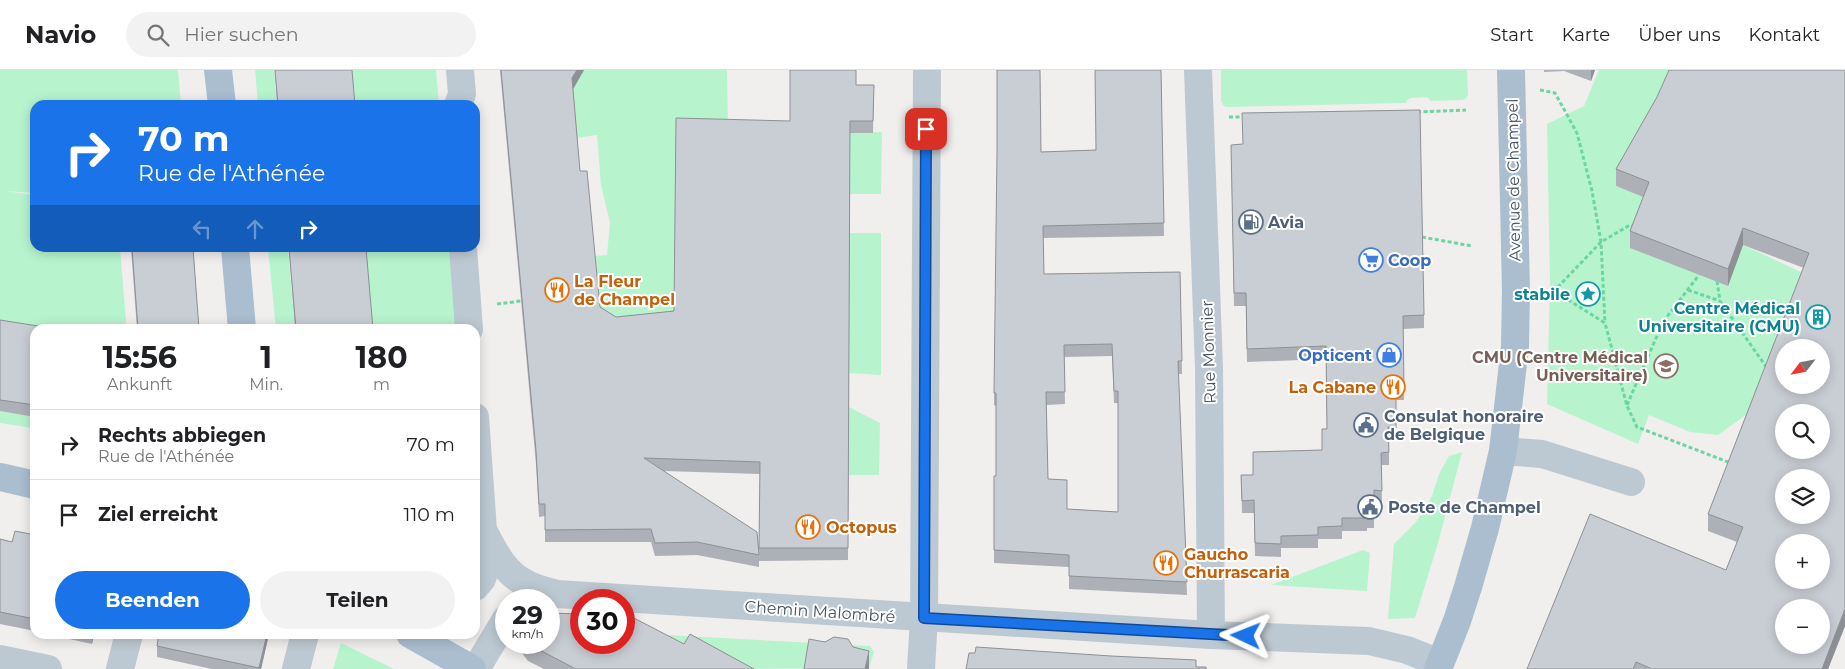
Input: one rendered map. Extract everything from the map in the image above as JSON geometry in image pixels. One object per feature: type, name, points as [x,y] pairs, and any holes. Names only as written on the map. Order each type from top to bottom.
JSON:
[{"type":"main road","points":[[218,70],[221,100]]},
{"type":"main road","name":"Avenue de Champel","points":[[1439,666],[1468,587],[1485,528],[1503,451],[1515,346],[1516,282],[1511,70]]},
{"type":"main road","points":[[235,252],[242,324]]},
{"type":"main road","points":[[0,477],[30,484]]},
{"type":"main road","points":[[419,639],[472,669]]},
{"type":"street","points":[[460,70],[462,94],[460,100]]},
{"type":"street","points":[[921,669],[924,618],[927,70]]},
{"type":"street","name":"Rue Monnier","points":[[1198,70],[1209,368],[1210,635]]},
{"type":"street","points":[[464,252],[469,324]]},
{"type":"street","points":[[1503,451],[1542,454],[1631,482]]},
{"type":"street","points":[[480,488],[483,530],[487,551],[486,566],[480,581]]},
{"type":"street","name":"Chemin Malombré","points":[[483,530],[500,562],[514,576],[534,589]]},
{"type":"street","name":"Chemin Malombré","points":[[560,598],[1210,635],[1370,641],[1408,650],[1439,666]]},
{"type":"street","points":[[476,669],[495,637]]},
{"type":"street","points":[[120,669],[127,639]]},
{"type":"street","points":[[296,669],[304,639]]},
{"type":"street","points":[[0,658],[48,669]]},
{"type":"path","points":[[1540,90],[1555,93],[1577,133],[1592,191],[1601,242],[1605,323],[1627,406],[1638,427],[1728,462]]},
{"type":"path","points":[[1408,112],[1466,110]]},
{"type":"path","points":[[1234,117],[1252,117]]},
{"type":"path","points":[[1605,323],[1554,292],[1601,242],[1630,225],[1638,228]]},
{"type":"path","points":[[1422,237],[1472,246]]},
{"type":"path","points":[[1627,406],[1663,322],[1700,275]]},
{"type":"path","points":[[1717,281],[1720,302],[1770,372]]},
{"type":"path","points":[[1688,290],[1720,302]]},
{"type":"path","points":[[497,304],[521,301]]},
{"type":"green space","points":[[0,70],[178,70],[181,100],[30,100],[30,193],[4,191],[30,194],[30,252],[120,252],[126,321],[126,324],[30,324],[30,428],[0,423]]},
{"type":"green space","points":[[255,70],[274,70],[277,100],[258,100]]},
{"type":"green space","points":[[351,70],[436,70],[439,100],[353,100]]},
{"type":"green space","points":[[562,70],[727,70],[728,131],[674,323],[601,330],[594,256],[607,255],[610,223],[601,185],[597,135],[576,138]]},
{"type":"green space","points":[[1221,70],[1467,70],[1468,94],[1466,99],[1462,100],[1431,101],[1427,97],[1411,98],[1406,103],[1226,107],[1221,101]]},
{"type":"green space","points":[[1599,70],[1673,70],[1616,186],[1649,199],[1727,286],[1743,245],[1803,273],[1777,339],[1775,339],[1775,344],[1747,414],[1718,435],[1690,432],[1649,415],[1638,444],[1547,404],[1550,282],[1547,124],[1584,106]]},
{"type":"green space","points":[[882,132],[881,194],[850,194],[850,133]]},
{"type":"green space","points":[[849,233],[881,233],[881,375],[849,373]]},
{"type":"green space","points":[[268,252],[288,252],[295,324],[276,324]]},
{"type":"green space","points":[[365,252],[452,252],[459,324],[372,324]]},
{"type":"green space","points":[[849,407],[880,423],[879,475],[849,475]]},
{"type":"green space","points":[[1462,452],[1438,543],[1415,618],[1388,619],[1394,544],[1416,522],[1432,496],[1439,474],[1449,456]]},
{"type":"green space","points":[[1363,550],[1370,553],[1367,591],[1271,585]]},
{"type":"green space","points":[[635,633],[870,646],[874,652],[869,668],[707,669],[635,635]]},
{"type":"green space","points":[[341,643],[394,669],[333,669]]},
{"type":"building","points":[[275,70],[352,70],[355,100],[278,100]]},
{"type":"building","points":[[501,70],[577,70],[572,78],[580,171],[587,171],[600,307],[616,317],[674,311],[676,118],[790,121],[790,70],[856,70],[856,85],[874,85],[873,121],[850,121],[848,548],[759,548],[760,462],[644,458],[757,532],[759,555],[697,542],[655,543],[651,529],[545,530],[545,504],[539,504],[536,451]]},
{"type":"building","points":[[997,70],[1040,70],[1041,152],[1096,150],[1095,70],[1161,70],[1164,223],[1043,226],[1044,274],[1180,272],[1182,361],[1178,361],[1187,582],[1069,576],[1069,555],[994,550]],"holes":[[[1112,344],[1114,391],[1118,391],[1118,512],[1067,509],[1067,480],[1048,479],[1046,392],[1065,392],[1064,345]]]},
{"type":"building","points":[[1669,70],[1845,70],[1845,609],[1830,648],[1830,599],[1775,599],[1775,654],[1828,654],[1822,669],[1652,669],[1636,662],[1633,669],[1527,669],[1590,514],[1726,570],[1743,527],[1708,514],[1775,341],[1775,394],[1830,394],[1830,339],[1776,339],[1809,253],[1743,228],[1728,269],[1630,231],[1649,182],[1616,169],[1657,97]]},
{"type":"building","points":[[1420,110],[1424,315],[1403,316],[1404,388],[1396,388],[1396,428],[1388,427],[1389,452],[1381,453],[1382,491],[1374,490],[1374,515],[1367,515],[1367,518],[1342,518],[1342,526],[1318,527],[1318,535],[1281,536],[1281,544],[1255,543],[1254,500],[1242,501],[1241,475],[1253,475],[1253,452],[1322,450],[1322,429],[1327,429],[1326,346],[1247,349],[1246,293],[1234,293],[1231,145],[1243,144],[1242,113]]},
{"type":"building","points":[[132,252],[193,252],[199,324],[138,324]]},
{"type":"building","points":[[289,252],[366,252],[373,324],[296,324]]},
{"type":"building","points":[[0,320],[30,325],[30,404],[0,400]]},
{"type":"building","points":[[15,531],[30,534],[30,618],[0,612],[0,539],[12,542]]},
{"type":"building","points":[[560,613],[570,614],[570,654],[635,654],[635,619],[684,644],[690,634],[754,669],[576,669],[547,654],[560,654]]},
{"type":"building","points":[[834,637],[848,639],[853,647],[869,651],[865,669],[804,669],[809,639],[825,642]]},
{"type":"building","points":[[158,639],[266,639],[259,668],[157,646]]},
{"type":"building","points":[[976,647],[1196,660],[1196,667],[1206,667],[1206,669],[966,669],[969,653],[975,653]]},
{"type":"place","name":"Avia","points":[[1251,222]]},
{"type":"place","name":"Coop","points":[[1371,260]]},
{"type":"place","name":"La Fleur de Champel","points":[[557,290]]},
{"type":"place","name":"stabile","points":[[1588,294]]},
{"type":"place","name":"Centre Médical Universitaire (CMU)","points":[[1818,317]]},
{"type":"place","name":"Opticent","points":[[1389,355]]},
{"type":"place","name":"CMU (Centre Médical Universitaire)","points":[[1666,366]]},
{"type":"place","name":"La Cabane","points":[[1393,387]]},
{"type":"place","name":"Consulat honoraire de Belgique","points":[[1366,425]]},
{"type":"place","name":"Poste de Champel","points":[[1370,507]]},
{"type":"place","name":"Octopus","points":[[808,527]]},
{"type":"place","name":"Gaucho Churrascaria","points":[[1166,563]]},
{"type":"route","points":[[926,129],[924,618],[971,619],[1246,636]]}]
